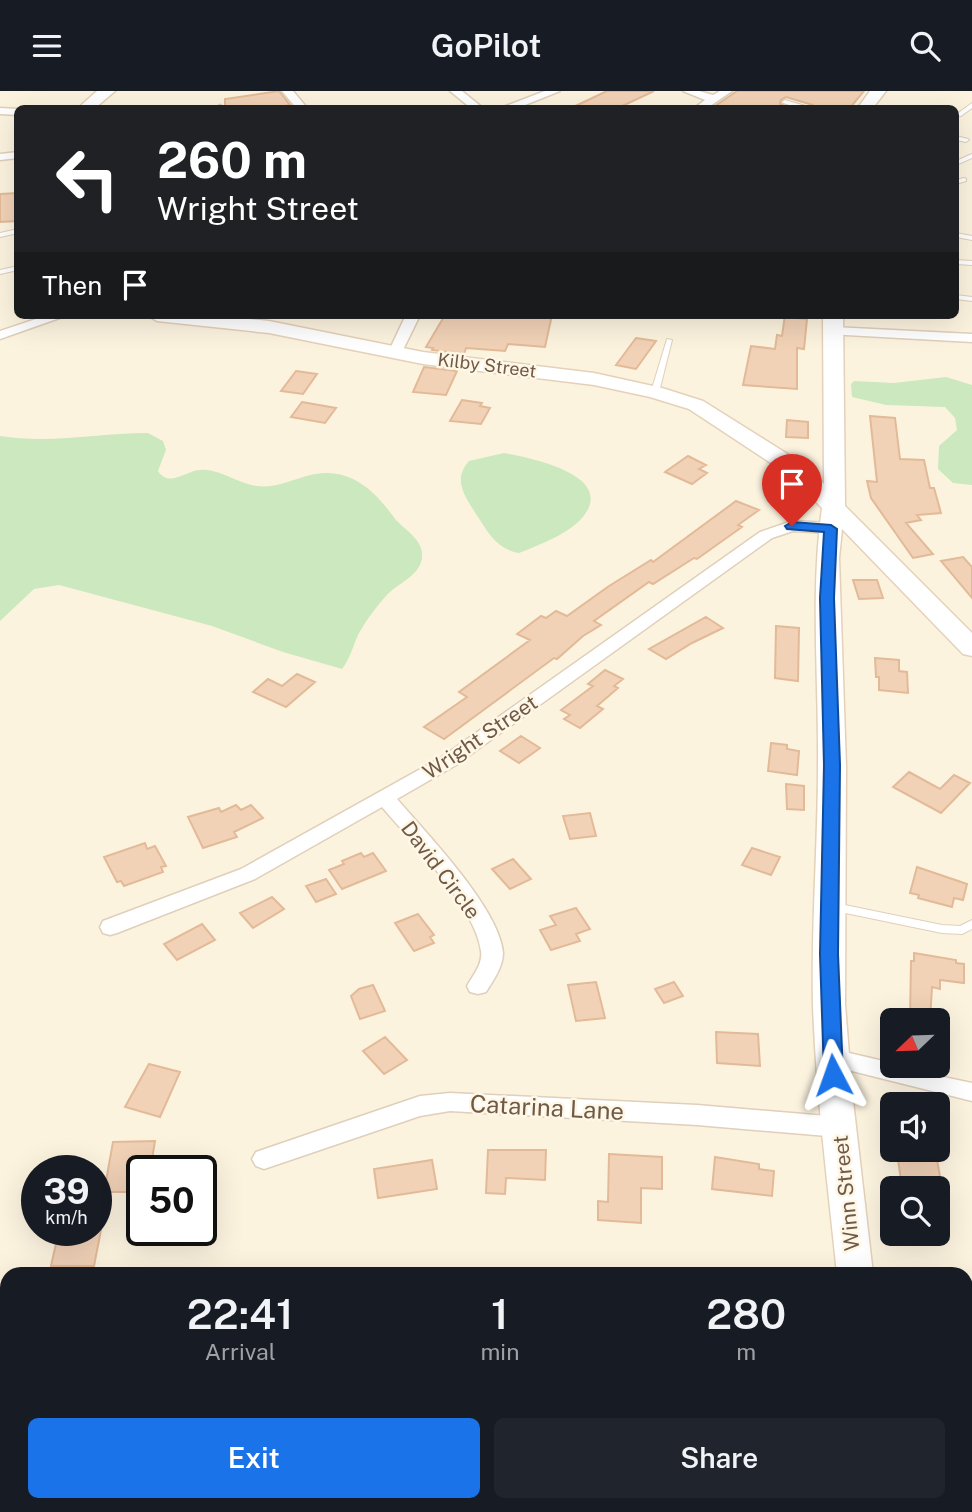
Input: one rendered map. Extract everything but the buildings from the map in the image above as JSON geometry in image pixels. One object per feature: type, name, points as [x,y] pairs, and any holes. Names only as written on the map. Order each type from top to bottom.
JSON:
[{"type":"main road","points":[[92,105],[107,91]]},
{"type":"main road","points":[[867,105],[878,91]]},
{"type":"main road","name":"Kilby Street","points":[[194,319],[269,327],[396,353],[576,376],[655,392],[704,409],[797,471],[832,518],[862,535],[972,648]]},
{"type":"main road","name":"Winn Street","points":[[833,323],[832,518],[827,598],[832,765],[832,1058],[854,1267]]},
{"type":"street","points":[[286,91],[299,105]]},
{"type":"street","points":[[455,91],[474,105]]},
{"type":"street","points":[[515,105],[555,91]]},
{"type":"street","points":[[688,91],[714,99]]},
{"type":"street","points":[[704,105],[727,91]]},
{"type":"street","points":[[0,335],[49,319]]},
{"type":"street","points":[[396,353],[412,319]]},
{"type":"street","points":[[833,323],[972,338]]},
{"type":"street","name":"Wright Street","points":[[110,927],[248,874],[384,797],[480,741],[760,538],[792,526],[832,518]]},
{"type":"street","name":"David Circle","points":[[384,797],[459,889],[484,929],[489,941],[491,960],[478,986]]},
{"type":"street","points":[[832,1058],[972,1092]]},
{"type":"street","name":"Catarina Lane","points":[[264,1159],[410,1109],[450,1102],[697,1115],[839,1127]]},
{"type":"lane","points":[[785,102],[796,105]]},
{"type":"lane","points":[[972,105],[959,115],[972,118]]},
{"type":"lane","points":[[959,139],[965,140]]},
{"type":"lane","points":[[959,181],[964,180]]},
{"type":"lane","points":[[655,392],[669,340]]},
{"type":"lane","points":[[831,906],[942,929],[962,930],[972,924]]},
{"type":"green space","points":[[946,377],[972,385],[972,485],[953,483],[938,469],[939,446],[957,430],[955,418],[945,407],[886,405],[852,397],[851,384],[854,381],[894,383]]},
{"type":"green space","points":[[148,433],[163,441],[166,450],[158,471],[167,478],[207,470],[250,485],[263,486],[318,474],[343,475],[355,480],[375,495],[414,537],[422,553],[419,567],[391,591],[375,610],[358,635],[342,669],[283,652],[212,626],[59,585],[34,589],[0,621],[0,436],[56,439]]},
{"type":"green space","points":[[504,453],[551,465],[581,481],[589,491],[590,504],[581,519],[560,535],[519,553],[498,544],[468,501],[462,488],[461,475],[469,461]]},
{"type":"route","points":[[792,526],[831,529],[827,558],[827,598],[832,765],[829,954],[833,1075]]}]
